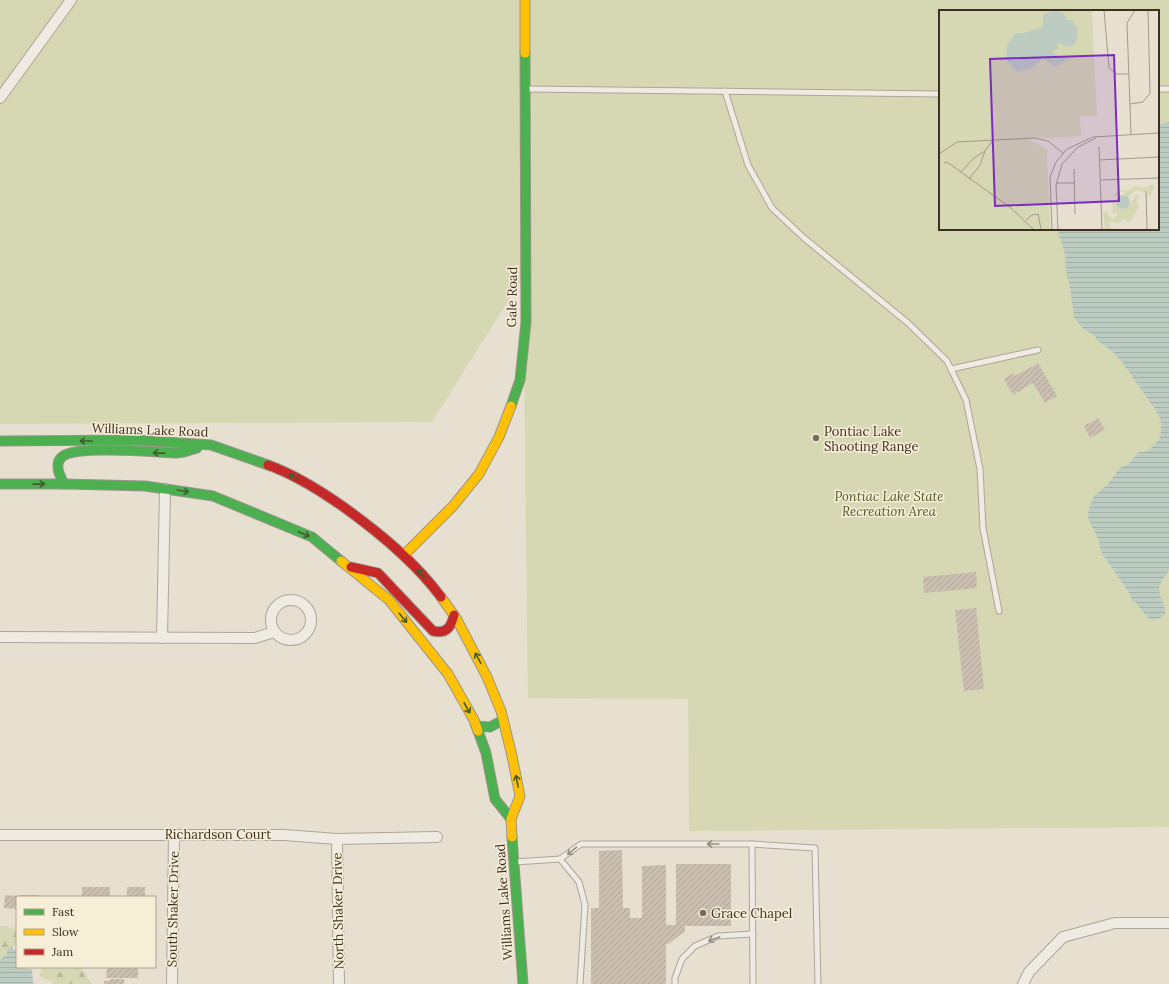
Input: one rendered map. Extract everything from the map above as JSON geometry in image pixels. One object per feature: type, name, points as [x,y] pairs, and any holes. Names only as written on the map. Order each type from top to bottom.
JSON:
[{"type":"main road","name":"Gale Road","points":[[404,555],[453,506],[479,474],[499,437],[520,380],[526,322],[525,0]]},
{"type":"main road","name":"Williams Lake Road","points":[[0,441],[135,440],[211,445],[284,471],[328,496],[369,525],[404,555],[432,584],[454,615],[487,677],[503,720],[512,756],[520,796],[511,819],[523,984]]},
{"type":"main road","points":[[64,484],[57,467],[63,456],[70,453],[90,451],[178,453],[211,445]]},
{"type":"main road","points":[[0,484],[145,486],[213,496],[312,537],[389,600],[448,674],[474,720],[486,753],[495,799],[511,819]]},
{"type":"main road","points":[[347,566],[378,573],[433,630],[438,632],[449,628],[452,624],[454,615]]},
{"type":"main road","points":[[476,726],[487,728],[503,720]]},
{"type":"street","points":[[0,98],[71,0]]},
{"type":"street","points":[[162,638],[165,489]]},
{"type":"street","points":[[287,600],[294,600],[306,606],[311,618],[308,632],[297,640],[291,641],[284,640],[274,632],[271,626],[272,613],[280,603],[287,600]]},
{"type":"street","points":[[0,637],[255,638],[274,632]]},
{"type":"street","name":"South Shaker Drive","points":[[172,984],[174,834]]},
{"type":"street","name":"Richardson Court","points":[[0,835],[284,835],[337,839],[437,837]]},
{"type":"street","name":"North Shaker Drive","points":[[337,839],[339,984]]},
{"type":"street","points":[[1023,984],[1029,972],[1063,937],[1115,924],[1169,923]]},
{"type":"lane","points":[[526,89],[939,94]]},
{"type":"lane","points":[[725,91],[748,165],[772,208],[804,238],[908,323],[947,361],[966,400],[980,469],[983,528],[999,611]]},
{"type":"lane","points":[[951,369],[1038,350]]},
{"type":"lane","points":[[514,862],[560,860],[581,844],[752,844],[815,848],[818,984]]},
{"type":"lane","points":[[752,844],[753,984]]},
{"type":"lane","points":[[560,860],[579,882],[585,905],[580,984]]},
{"type":"lane","points":[[675,984],[675,978],[682,959],[695,946],[718,936],[753,934]]},
{"type":"green space","name":"Pontiac Lake State Recreation Area","points":[[0,0],[1169,0],[1169,827],[689,831],[688,699],[528,698],[523,277],[432,422],[0,424]]},
{"type":"green space","points":[[0,926],[15,928],[16,945],[7,949],[7,955],[0,959]]},
{"type":"green space","points":[[42,968],[81,968],[92,984],[52,984],[52,982],[40,976]]},
{"type":"shaded area","points":[[1169,122],[1169,570],[1159,588],[1165,613],[1160,618],[1153,620],[1148,618],[1135,602],[1132,601],[1130,594],[1103,555],[1099,541],[1088,518],[1089,508],[1094,496],[1108,484],[1120,468],[1128,464],[1139,452],[1149,450],[1159,440],[1161,432],[1160,418],[1122,362],[1113,352],[1098,341],[1095,336],[1084,329],[1074,317],[1066,271],[1065,255],[1057,230],[1159,230],[1159,125]]},
{"type":"shaded area","points":[[12,947],[16,951],[16,968],[32,969],[33,984],[0,984],[0,959],[7,955],[7,949]]},
{"type":"building","points":[[1038,363],[1057,396],[1045,403],[1033,383],[1013,395],[1004,379],[1014,373],[1015,376]]},
{"type":"building","points":[[1098,418],[1105,430],[1090,438],[1084,426]]},
{"type":"building","points":[[976,572],[977,588],[924,593],[923,577]]},
{"type":"building","points":[[976,608],[984,689],[964,691],[955,610]]},
{"type":"building","name":"Grace Chapel","points":[[622,850],[623,908],[630,908],[630,918],[642,918],[642,866],[666,865],[666,925],[676,925],[676,864],[731,864],[731,926],[685,926],[685,931],[670,943],[666,944],[666,984],[591,984],[591,908],[599,908],[599,851]]},
{"type":"building","points":[[82,887],[110,887],[110,896],[82,896]]},
{"type":"building","points":[[127,887],[145,887],[145,896],[127,896]]},
{"type":"building","points":[[5,895],[17,896],[16,909],[4,908]]},
{"type":"building","points":[[20,895],[39,895],[39,896]]},
{"type":"building","points":[[107,968],[138,968],[138,978],[106,978]]},
{"type":"building","points":[[110,979],[124,979],[124,984],[104,984],[104,981],[110,981]]},
{"type":"traffic: fast","points":[[511,406],[520,380],[526,322],[525,53]]},
{"type":"traffic: fast","points":[[0,441],[135,440],[211,445],[268,465]]},
{"type":"traffic: fast","points":[[64,484],[58,470],[58,462],[63,456],[71,453],[100,450],[176,453],[197,448]]},
{"type":"traffic: fast","points":[[0,484],[145,486],[213,496],[312,537],[341,561]]},
{"type":"traffic: fast","points":[[476,726],[490,727],[503,720]]},
{"type":"traffic: fast","points":[[478,731],[486,753],[495,799],[511,819]]},
{"type":"traffic: fast","points":[[512,837],[523,984]]},
{"type":"traffic: slow","points":[[525,0],[525,53]]},
{"type":"traffic: slow","points":[[404,555],[453,506],[479,474],[499,437],[511,406]]},
{"type":"traffic: slow","points":[[341,561],[389,600],[448,674],[474,720],[478,731]]},
{"type":"traffic: slow","points":[[441,597],[456,618],[487,677],[501,711],[520,796],[511,819],[512,837]]},
{"type":"traffic: jam","points":[[268,465],[308,484],[358,518],[409,560],[441,597]]},
{"type":"traffic: jam","points":[[351,567],[378,573],[433,631],[438,632],[448,629],[454,615]]},
{"type":"place","name":"Pontiac Lake Shooting Range","points":[[816,438]]},
{"type":"place","name":"Grace Chapel","points":[[703,913]]}]
